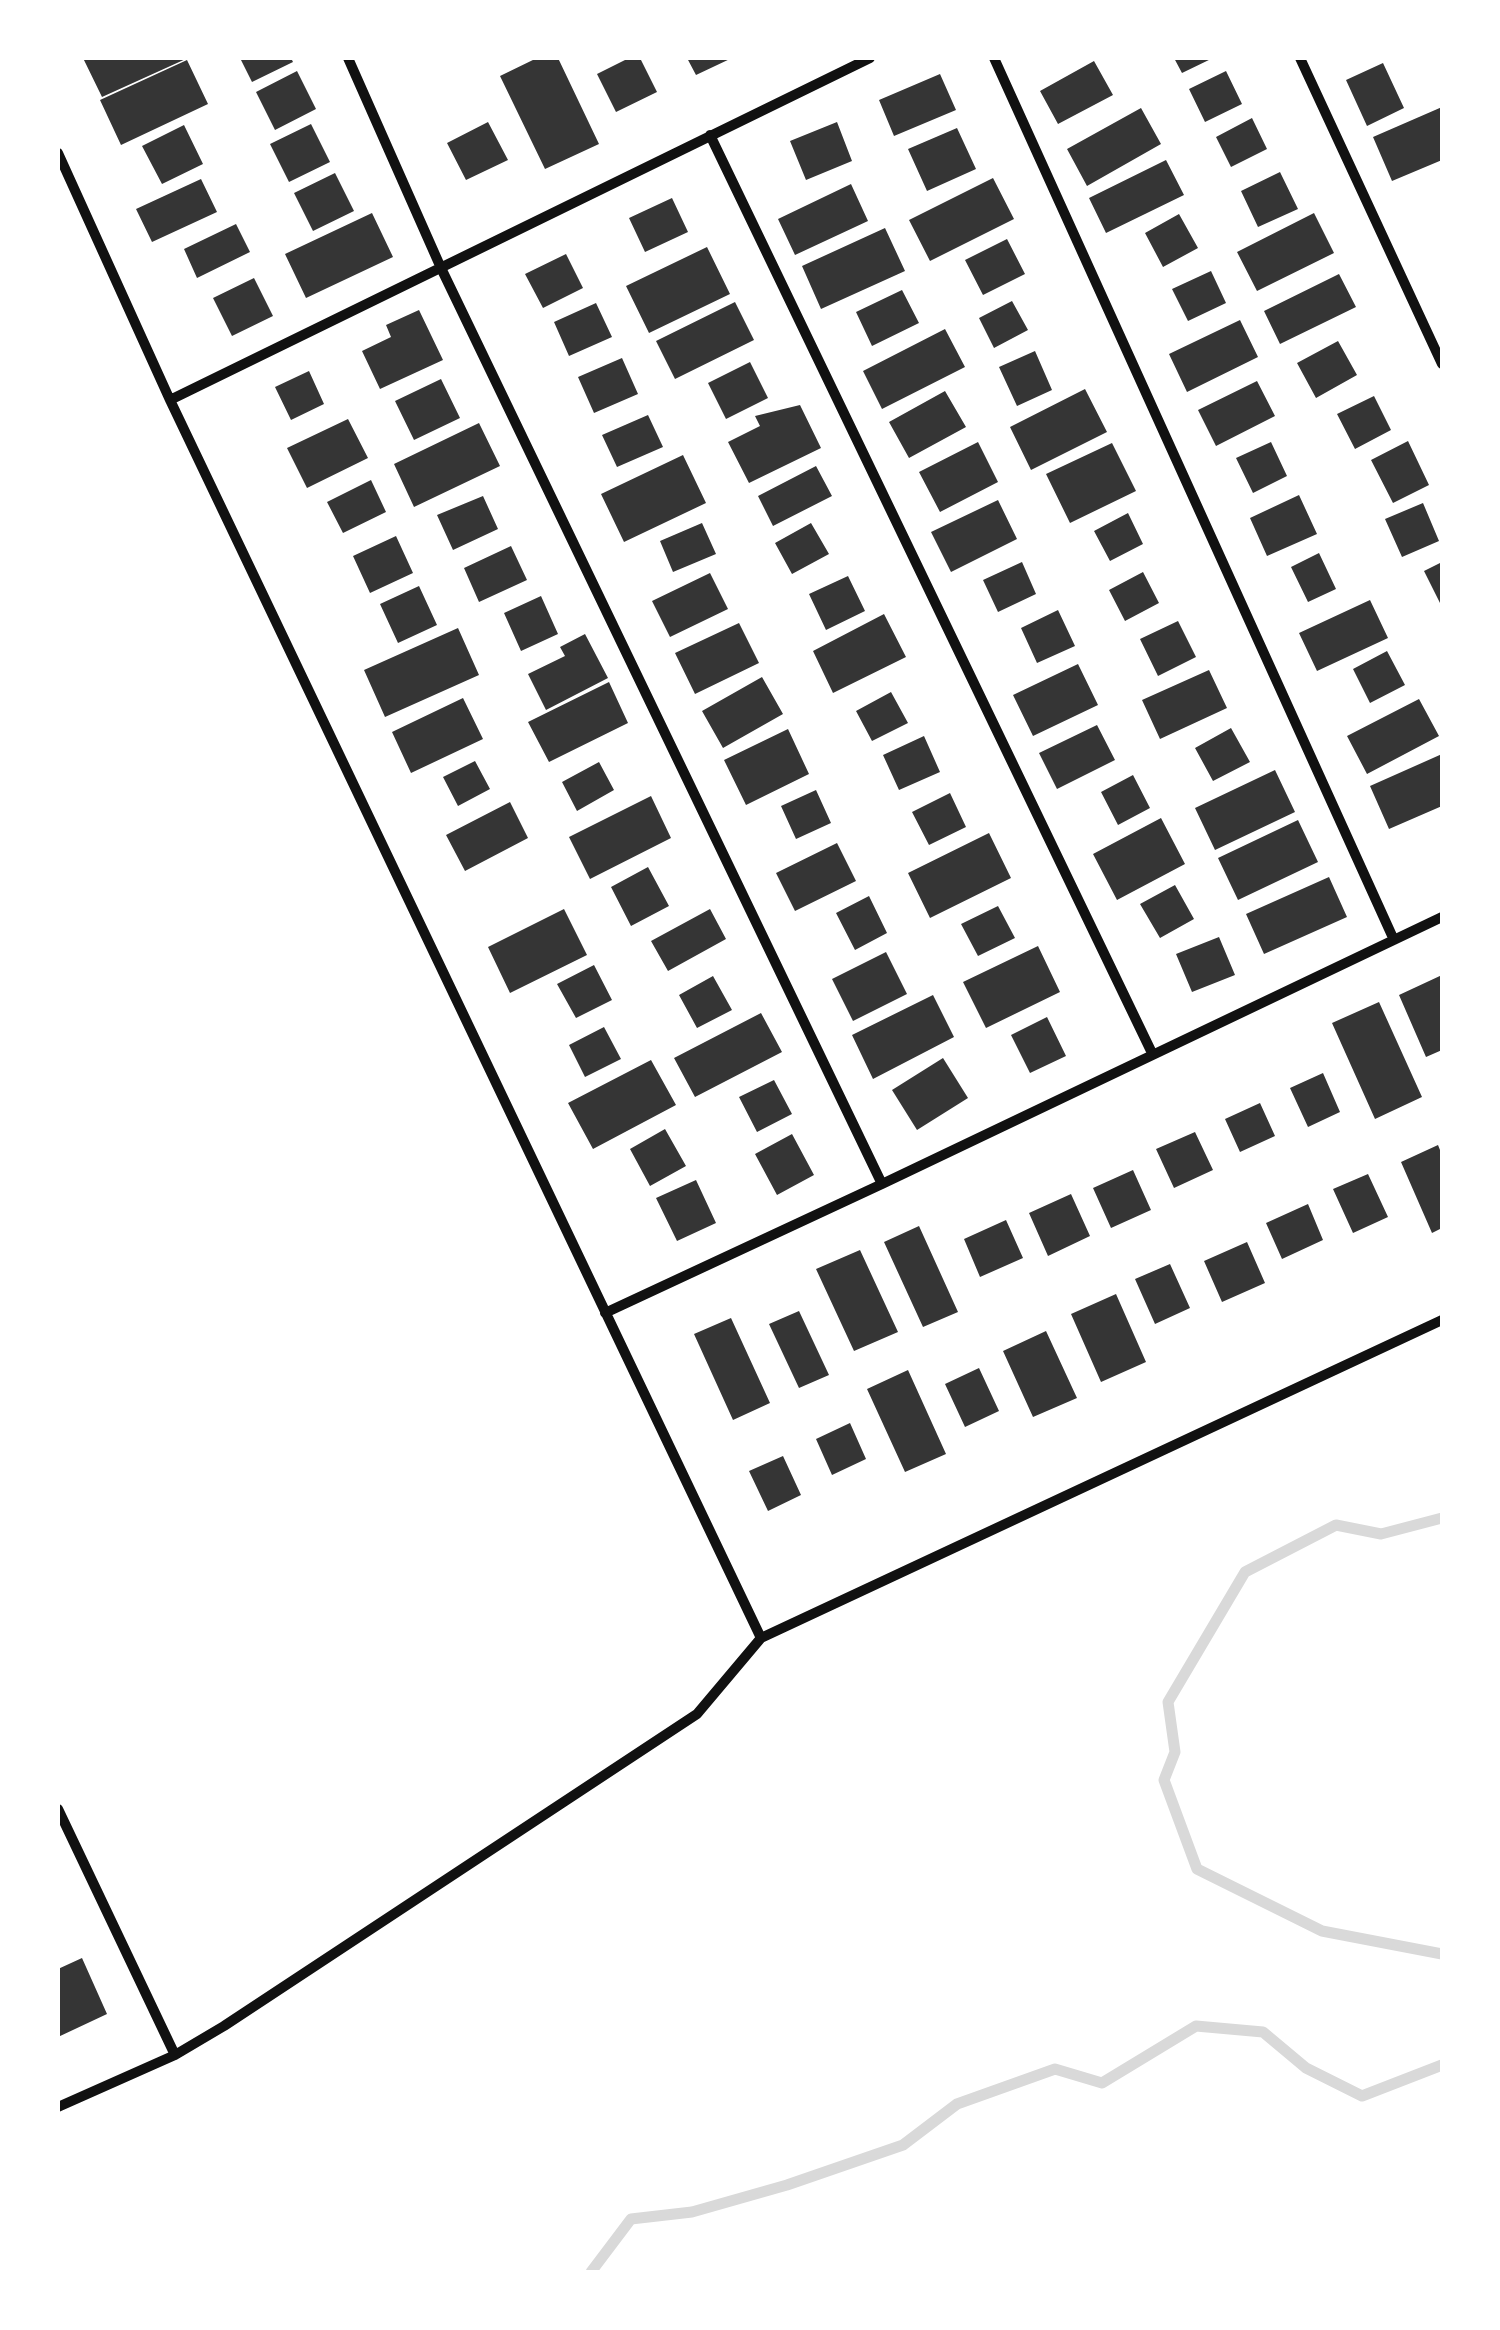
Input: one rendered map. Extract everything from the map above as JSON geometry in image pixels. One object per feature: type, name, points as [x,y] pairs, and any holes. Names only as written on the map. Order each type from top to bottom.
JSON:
[{"type":"street","points":[[348,58],[441,268],[882,1184]]},
{"type":"street","points":[[170,400],[870,58]]},
{"type":"street","points":[[994,58],[1394,940]]},
{"type":"street","points":[[1300,58],[1442,364]]},
{"type":"street","points":[[710,136],[1152,1053]]},
{"type":"street","points":[[58,153],[170,400],[762,1638]]},
{"type":"street","points":[[605,1312],[1442,917]]},
{"type":"street","points":[[58,2107],[175,2055],[224,2026],[696,1714],[762,1638],[1442,1320]]},
{"type":"street","points":[[58,1808],[175,2055]]},
{"type":"building","points":[[83,58],[188,58],[102,97]]},
{"type":"building","points":[[240,58],[291,58],[293,62],[252,82]]},
{"type":"building","points":[[537,58],[558,58],[599,144],[545,169],[500,76]]},
{"type":"building","points":[[629,58],[640,58],[657,92],[616,112],[597,74]]},
{"type":"building","points":[[687,58],[732,58],[696,75]]},
{"type":"building","points":[[1174,58],[1213,58],[1182,73]]},
{"type":"building","points":[[187,60],[208,104],[121,145],[100,100]]},
{"type":"building","points":[[1094,61],[1113,95],[1058,124],[1040,91]]},
{"type":"building","points":[[1383,63],[1404,108],[1367,126],[1346,80]]},
{"type":"building","points":[[297,71],[316,109],[275,130],[256,92]]},
{"type":"building","points":[[1226,71],[1242,104],[1205,122],[1189,89]]},
{"type":"building","points":[[940,74],[956,110],[894,136],[879,100]]},
{"type":"building","points":[[1442,107],[1442,160],[1392,181],[1373,137]]},
{"type":"building","points":[[1141,108],[1161,144],[1087,186],[1067,149]]},
{"type":"building","points":[[1252,118],[1267,149],[1231,167],[1216,137]]},
{"type":"building","points":[[488,122],[508,160],[466,180],[447,143]]},
{"type":"building","points":[[837,122],[852,161],[806,180],[790,141]]},
{"type":"building","points":[[311,124],[330,162],[289,182],[270,144]]},
{"type":"building","points":[[184,125],[203,164],[162,184],[142,146]]},
{"type":"building","points":[[957,128],[976,169],[927,191],[908,149]]},
{"type":"building","points":[[1166,160],[1184,195],[1106,233],[1089,198]]},
{"type":"building","points":[[1280,172],[1298,209],[1258,227],[1241,191]]},
{"type":"building","points":[[335,173],[354,211],[313,231],[294,193]]},
{"type":"building","points":[[993,178],[1014,219],[930,261],[909,220]]},
{"type":"building","points":[[201,179],[217,212],[152,242],[136,209]]},
{"type":"building","points":[[851,184],[868,221],[795,255],[778,219]]},
{"type":"building","points":[[672,198],[688,232],[645,252],[629,218]]},
{"type":"building","points":[[372,213],[393,257],[306,298],[285,254]]},
{"type":"building","points":[[1314,213],[1334,253],[1257,291],[1237,252]]},
{"type":"building","points":[[1179,214],[1198,248],[1163,267],[1145,233]]},
{"type":"building","points":[[236,224],[250,252],[197,278],[184,249]]},
{"type":"building","points":[[885,228],[905,271],[821,309],[802,266]]},
{"type":"building","points":[[1007,239],[1025,274],[983,295],[965,260]]},
{"type":"building","points":[[707,247],[730,294],[649,333],[626,286]]},
{"type":"building","points":[[566,254],[583,288],[543,308],[525,274]]},
{"type":"building","points":[[1211,271],[1226,303],[1188,321],[1172,289]]},
{"type":"building","points":[[1339,274],[1356,307],[1280,344],[1264,311]]},
{"type":"building","points":[[254,278],[273,316],[232,336],[213,298]]},
{"type":"building","points":[[902,290],[919,323],[872,346],[856,312]]},
{"type":"building","points":[[1012,301],[1028,330],[994,348],[979,318]]},
{"type":"building","points":[[735,302],[754,340],[675,379],[656,341]]},
{"type":"building","points":[[596,303],[612,337],[569,356],[554,322]]},
{"type":"building","points":[[419,310],[443,360],[380,389],[362,351],[391,337],[386,325]]},
{"type":"building","points":[[1240,320],[1258,357],[1187,392],[1169,354]]},
{"type":"building","points":[[945,329],[965,367],[882,409],[863,371]]},
{"type":"building","points":[[1338,341],[1357,375],[1316,398],[1297,363]]},
{"type":"building","points":[[1035,351],[1052,390],[1017,406],[999,367]]},
{"type":"building","points":[[622,358],[638,394],[594,413],[578,377]]},
{"type":"building","points":[[750,362],[768,398],[726,419],[708,383]]},
{"type":"building","points":[[309,371],[324,404],[291,420],[275,387]]},
{"type":"building","points":[[441,379],[460,418],[414,440],[395,401]]},
{"type":"building","points":[[1257,381],[1275,416],[1216,446],[1198,410]]},
{"type":"building","points":[[1085,389],[1107,432],[1031,470],[1010,427]]},
{"type":"building","points":[[945,391],[966,427],[909,458],[889,422]]},
{"type":"building","points":[[1374,396],[1391,430],[1355,449],[1337,414]]},
{"type":"building","points":[[800,405],[821,448],[749,483],[728,442],[760,426],[755,416]]},
{"type":"building","points":[[648,415],[663,447],[617,467],[602,435]]},
{"type":"building","points":[[348,419],[368,458],[307,488],[287,448]]},
{"type":"building","points":[[479,423],[500,466],[414,507],[394,464]]},
{"type":"building","points":[[1408,441],[1429,485],[1393,503],[1371,460]]},
{"type":"building","points":[[978,442],[998,482],[940,512],[919,472]]},
{"type":"building","points":[[1271,442],[1287,476],[1253,493],[1236,458]]},
{"type":"building","points":[[1112,443],[1136,491],[1070,523],[1046,474]]},
{"type":"building","points":[[683,455],[706,503],[624,542],[601,494]]},
{"type":"building","points":[[816,466],[832,496],[773,526],[758,496]]},
{"type":"building","points":[[371,480],[386,512],[343,533],[327,502]]},
{"type":"building","points":[[1299,495],[1317,534],[1267,556],[1250,518]]},
{"type":"building","points":[[483,496],[498,529],[453,550],[437,515]]},
{"type":"building","points":[[998,500],[1017,539],[951,572],[931,532]]},
{"type":"building","points":[[1423,503],[1439,541],[1402,557],[1385,519]]},
{"type":"building","points":[[1128,513],[1143,544],[1110,561],[1094,531]]},
{"type":"building","points":[[702,523],[716,554],[673,572],[660,541]]},
{"type":"building","points":[[811,523],[829,554],[792,574],[775,543]]},
{"type":"building","points":[[396,536],[413,573],[370,593],[353,556]]},
{"type":"building","points":[[511,546],[527,580],[479,602],[464,568]]},
{"type":"building","points":[[1319,553],[1336,589],[1308,602],[1291,567]]},
{"type":"building","points":[[1022,562],[1036,594],[998,612],[983,580]]},
{"type":"building","points":[[1442,562],[1442,607],[1424,571]]},
{"type":"building","points":[[1143,572],[1159,603],[1125,621],[1109,590]]},
{"type":"building","points":[[710,573],[728,609],[670,637],[652,601]]},
{"type":"building","points":[[848,576],[865,611],[826,630],[809,594]]},
{"type":"building","points":[[419,586],[437,625],[398,643],[380,604]]},
{"type":"building","points":[[541,596],[558,634],[521,651],[504,613]]},
{"type":"building","points":[[1370,600],[1388,638],[1317,671],[1299,633]]},
{"type":"building","points":[[1058,610],[1075,646],[1037,663],[1021,628]]},
{"type":"building","points":[[884,614],[906,657],[833,693],[813,651]]},
{"type":"building","points":[[1178,621],[1196,657],[1158,676],[1140,639]]},
{"type":"building","points":[[739,623],[759,663],[695,694],[675,653]]},
{"type":"building","points":[[458,628],[479,675],[385,717],[364,670]]},
{"type":"building","points":[[585,634],[608,678],[546,710],[528,674],[565,656],[560,647]]},
{"type":"building","points":[[1387,651],[1405,685],[1370,703],[1353,669]]},
{"type":"building","points":[[1078,664],[1098,705],[1033,736],[1013,695]]},
{"type":"building","points":[[1209,670],[1227,708],[1160,739],[1142,700]]},
{"type":"building","points":[[762,677],[783,714],[723,748],[702,711]]},
{"type":"building","points":[[609,682],[628,723],[549,762],[528,722]]},
{"type":"building","points":[[891,692],[908,723],[872,741],[856,711]]},
{"type":"building","points":[[463,698],[483,739],[411,773],[392,732]]},
{"type":"building","points":[[1419,699],[1439,736],[1367,774],[1347,736]]},
{"type":"building","points":[[1097,725],[1115,760],[1057,789],[1039,753]]},
{"type":"building","points":[[1231,728],[1250,762],[1213,781],[1195,748]]},
{"type":"building","points":[[788,729],[809,774],[746,805],[724,760]]},
{"type":"building","points":[[924,736],[940,772],[899,790],[883,755]]},
{"type":"building","points":[[1442,754],[1442,806],[1389,829],[1370,786]]},
{"type":"building","points":[[475,761],[490,789],[458,806],[443,777]]},
{"type":"building","points":[[599,762],[614,790],[577,811],[562,782]]},
{"type":"building","points":[[1275,770],[1295,812],[1215,850],[1195,808]]},
{"type":"building","points":[[1133,775],[1150,808],[1118,825],[1101,792]]},
{"type":"building","points":[[816,790],[831,823],[796,839],[781,806]]},
{"type":"building","points":[[950,793],[966,827],[929,845],[912,812]]},
{"type":"building","points":[[651,796],[671,838],[590,879],[569,837]]},
{"type":"building","points":[[510,802],[528,838],[465,871],[446,835]]},
{"type":"building","points":[[1161,818],[1185,864],[1117,900],[1093,854]]},
{"type":"building","points":[[1298,820],[1318,862],[1238,900],[1218,858]]},
{"type":"building","points":[[989,833],[1011,878],[930,918],[908,873]]},
{"type":"building","points":[[837,843],[856,881],[795,911],[776,873]]},
{"type":"building","points":[[648,867],[669,906],[631,926],[611,887]]},
{"type":"building","points":[[1329,877],[1347,917],[1264,954],[1246,914]]},
{"type":"building","points":[[1175,885],[1194,919],[1160,938],[1140,904]]},
{"type":"building","points":[[869,896],[887,933],[855,950],[836,913]]},
{"type":"building","points":[[998,906],[1015,938],[978,956],[961,924]]},
{"type":"building","points":[[564,909],[587,955],[510,993],[488,947]]},
{"type":"building","points":[[710,909],[726,939],[668,971],[651,941]]},
{"type":"building","points":[[1219,937],[1235,975],[1192,992],[1176,954]]},
{"type":"building","points":[[1038,946],[1060,992],[986,1028],[963,982]]},
{"type":"building","points":[[886,952],[907,994],[853,1021],[832,979]]},
{"type":"building","points":[[594,965],[612,1000],[576,1018],[557,984]]},
{"type":"building","points":[[1442,975],[1442,1050],[1426,1057],[1399,995]]},
{"type":"building","points":[[713,976],[732,1010],[697,1028],[679,995]]},
{"type":"building","points":[[933,995],[954,1037],[873,1079],[852,1035]]},
{"type":"building","points":[[1379,1002],[1422,1097],[1375,1119],[1332,1023]]},
{"type":"building","points":[[761,1013],[782,1052],[695,1097],[674,1058]]},
{"type":"building","points":[[1047,1017],[1066,1056],[1030,1073],[1011,1035]]},
{"type":"building","points":[[604,1027],[621,1059],[585,1077],[569,1045]]},
{"type":"building","points":[[943,1058],[968,1098],[917,1130],[892,1090]]},
{"type":"building","points":[[651,1060],[676,1105],[593,1149],[568,1103]]},
{"type":"building","points":[[1323,1073],[1340,1112],[1308,1127],[1290,1088]]},
{"type":"building","points":[[774,1080],[792,1114],[757,1132],[739,1097]]},
{"type":"building","points":[[1260,1103],[1275,1136],[1240,1152],[1225,1119]]},
{"type":"building","points":[[665,1129],[686,1166],[650,1186],[630,1149]]},
{"type":"building","points":[[1195,1132],[1213,1170],[1174,1188],[1156,1149]]},
{"type":"building","points":[[792,1134],[814,1175],[777,1195],[755,1154]]},
{"type":"building","points":[[1438,1145],[1442,1155],[1442,1228],[1432,1233],[1401,1162]]},
{"type":"building","points":[[1133,1170],[1151,1210],[1111,1228],[1093,1188]]},
{"type":"building","points":[[1368,1174],[1388,1217],[1353,1233],[1333,1189]]},
{"type":"building","points":[[696,1180],[716,1223],[677,1241],[656,1198]]},
{"type":"building","points":[[1071,1194],[1090,1236],[1048,1256],[1029,1213]]},
{"type":"building","points":[[1308,1204],[1323,1240],[1282,1259],[1266,1223]]},
{"type":"building","points":[[1006,1220],[1023,1258],[980,1277],[964,1239]]},
{"type":"building","points":[[919,1226],[958,1312],[923,1327],[884,1242]]},
{"type":"building","points":[[1247,1242],[1265,1283],[1222,1302],[1204,1261]]},
{"type":"building","points":[[860,1250],[898,1332],[854,1351],[816,1269]]},
{"type":"building","points":[[1170,1264],[1190,1308],[1155,1324],[1135,1279]]},
{"type":"building","points":[[1116,1294],[1146,1362],[1101,1382],[1071,1314]]},
{"type":"building","points":[[799,1311],[829,1375],[799,1388],[769,1324]]},
{"type":"building","points":[[731,1318],[770,1403],[733,1420],[694,1334]]},
{"type":"building","points":[[1046,1331],[1077,1398],[1033,1417],[1003,1351]]},
{"type":"building","points":[[979,1368],[999,1411],[965,1427],[945,1384]]},
{"type":"building","points":[[908,1370],[946,1454],[905,1472],[867,1389]]},
{"type":"building","points":[[850,1423],[866,1459],[832,1475],[816,1439]]},
{"type":"building","points":[[783,1456],[801,1495],[768,1511],[749,1471]]},
{"type":"building","points":[[82,1958],[107,2014],[58,2037],[58,1969]]},
{"type":"waterway","points":[[1442,1518],[1381,1534],[1336,1525],[1245,1572],[1168,1702],[1175,1752],[1164,1780],[1197,1869],[1322,1931],[1442,1954]]},
{"type":"waterway","points":[[591,2272],[631,2219],[692,2212],[787,2185],[903,2145],[957,2104],[1055,2069],[1102,2083],[1196,2026],[1263,2032],[1306,2068],[1362,2096],[1442,2065]]}]
